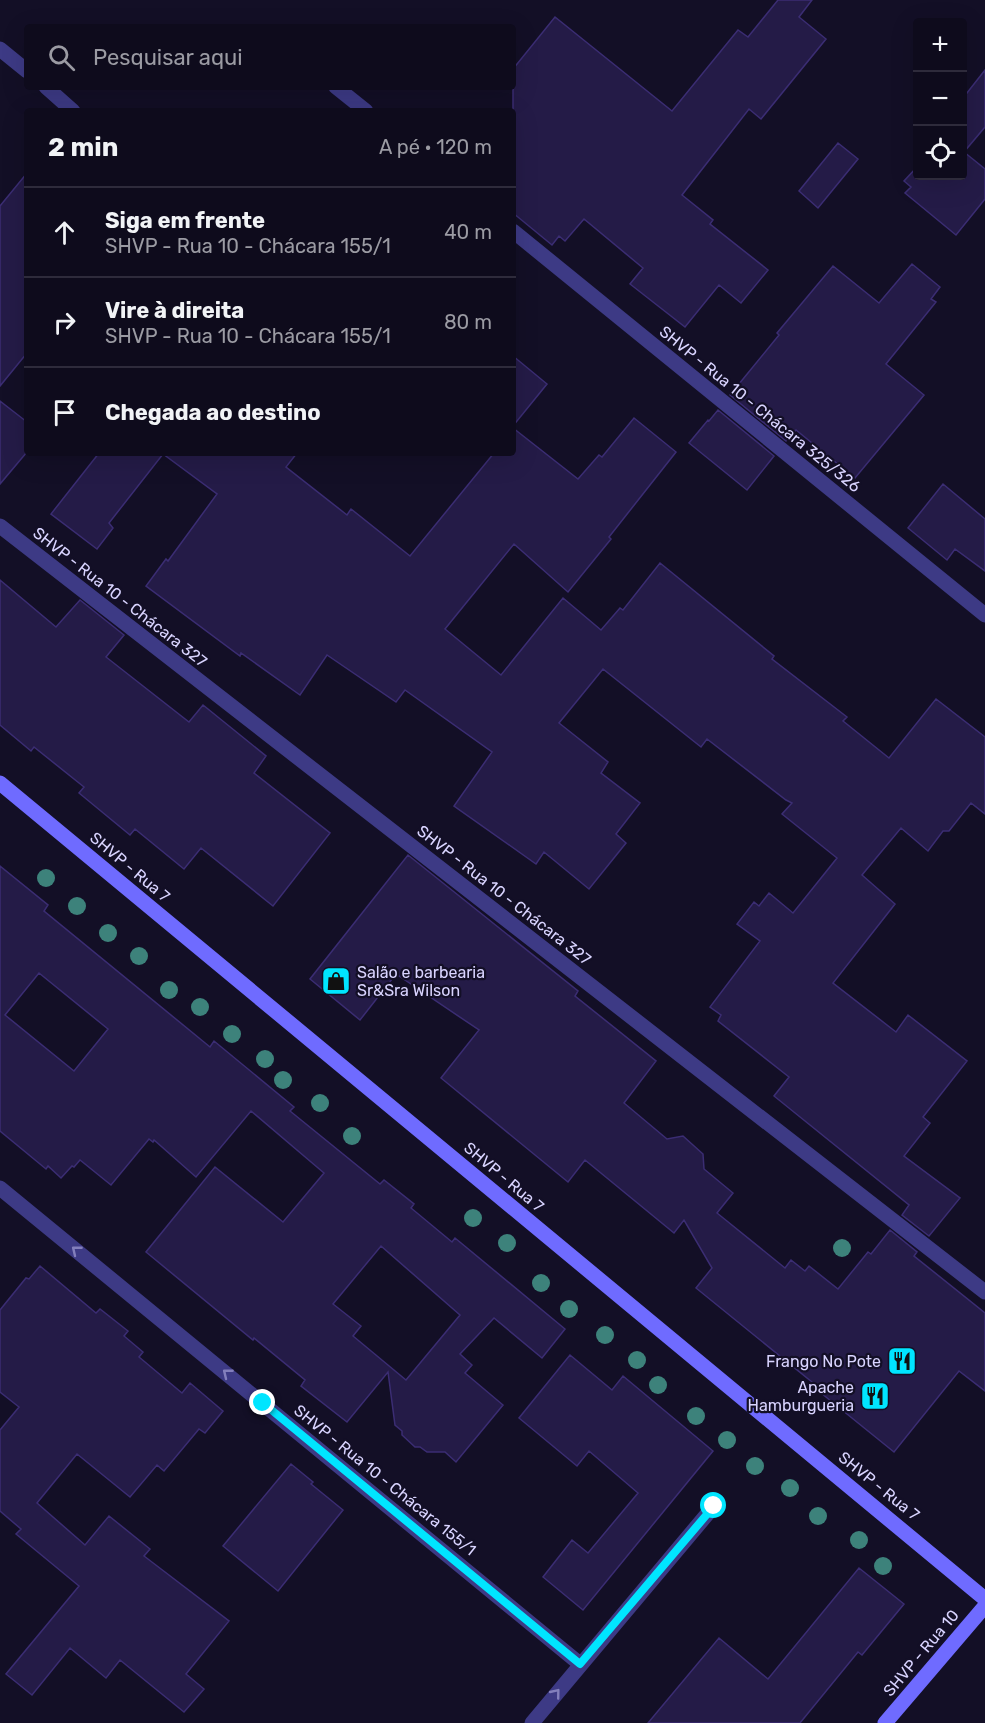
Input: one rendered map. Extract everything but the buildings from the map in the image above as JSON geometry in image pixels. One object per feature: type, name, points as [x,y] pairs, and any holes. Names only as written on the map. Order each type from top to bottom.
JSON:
[{"type":"street","points":[[0,49],[24,69]]},
{"type":"street","points":[[49,90],[70,108]]},
{"type":"street","points":[[340,90],[362,108]]},
{"type":"street","name":"SHVP - Rua 10 - Chácara 325/326","points":[[516,233],[985,615]]},
{"type":"street","name":"SHVP - Rua 10 - Chácara 327","points":[[0,526],[985,1292]]},
{"type":"street","name":"SHVP - Rua 7","points":[[0,783],[985,1599]]},
{"type":"street","name":"SHVP - Rua 10 - Chácara 155/1","points":[[0,1188],[580,1664]]},
{"type":"street","points":[[532,1723],[714,1506]]},
{"type":"street","name":"SHVP - Rua 10","points":[[885,1723],[985,1606]]},
{"type":"place","name":"Salão e barbearia Sr&Sra Wilson","points":[[336,981]]},
{"type":"place","name":"Frango No Pote","points":[[902,1361]]},
{"type":"place","name":"Apache Hamburgueria","points":[[875,1396]]},
{"type":"route","points":[[263,1403],[580,1664],[714,1506]]}]
